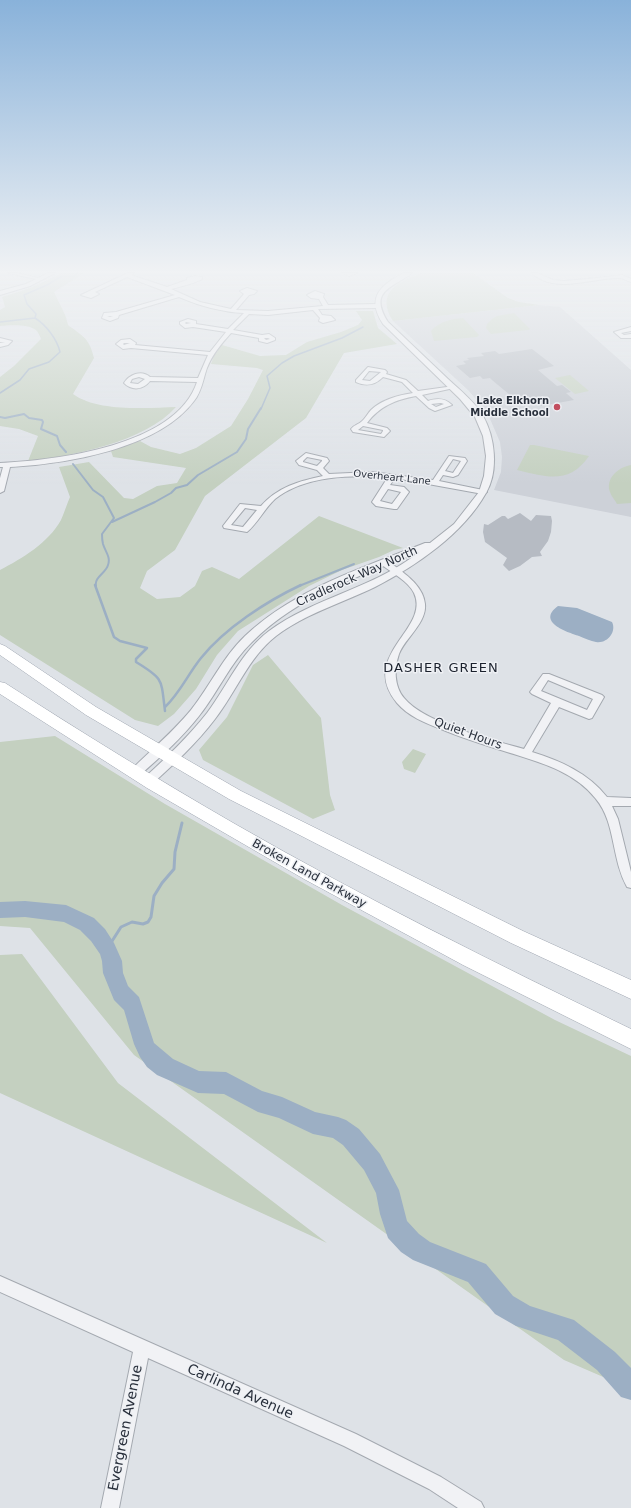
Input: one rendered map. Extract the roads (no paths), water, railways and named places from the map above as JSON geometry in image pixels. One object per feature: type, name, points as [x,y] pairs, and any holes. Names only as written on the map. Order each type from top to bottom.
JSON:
[{"type":"main road","points":[[0,649],[91,711],[165,755],[263,809],[517,937],[631,990]]},
{"type":"main road","name":"Broken Land Parkway","points":[[0,687],[141,777],[268,851],[496,973],[631,1039]]},
{"type":"street","points":[[0,492],[4,465],[76,457],[105,450],[135,439],[158,427],[184,409],[197,392],[207,362],[211,354],[220,343]]},
{"type":"street","points":[[406,343],[472,407],[482,423],[487,436],[490,456],[483,492]]},
{"type":"street","points":[[131,346],[211,354]]},
{"type":"street","points":[[382,375],[404,381],[426,403]]},
{"type":"street","points":[[148,379],[201,380]]},
{"type":"street","points":[[363,424],[374,410],[397,399],[452,387]]},
{"type":"street","points":[[320,468],[326,476]]},
{"type":"street","points":[[435,482],[441,472]]},
{"type":"street","name":"Overheart Lane","points":[[263,508],[243,506],[227,526],[240,530],[245,529],[276,495],[286,489],[326,476],[359,473],[393,476],[435,482],[483,492]]},
{"type":"street","points":[[386,486],[393,476]]},
{"type":"street","name":"Cradlerock Way North","points":[[141,777],[211,716],[245,662],[272,634],[301,616],[396,571],[414,560],[436,541],[457,526],[483,492]]},
{"type":"street","name":"Cradlerock Way North","points":[[165,755],[230,658],[260,628],[288,609],[318,592],[436,541]]},
{"type":"street","name":"Quiet Hours","points":[[385,563],[408,580],[418,592],[422,608],[417,621],[399,644],[392,657],[390,672],[392,682],[399,699],[411,710],[435,723],[456,732],[560,766],[589,784],[604,801],[613,819],[622,867],[631,883]]},
{"type":"street","points":[[546,676],[599,698],[589,715],[557,702],[535,692],[546,676]]},
{"type":"street","points":[[526,754],[557,702]]},
{"type":"street","points":[[604,801],[631,802]]},
{"type":"street","name":"Carlinda Avenue","points":[[0,1284],[350,1440],[435,1483],[475,1508]]},
{"type":"street","name":"Evergreen Avenue","points":[[110,1508],[142,1348]]},
{"type":"water","points":[[558,606],[577,608],[612,622],[612,633],[604,641],[596,642],[561,629],[556,626],[550,617],[552,612]]},
{"type":"waterway","points":[[0,393],[20,380],[29,369],[49,362],[60,352],[57,343]]},
{"type":"waterway","points":[[261,409],[270,388],[267,376],[282,363],[294,356],[328,343]]},
{"type":"waterway","points":[[112,522],[155,502],[171,493],[176,488],[187,485],[198,475],[237,452],[246,439],[248,429],[261,408]]},
{"type":"waterway","points":[[0,417],[5,418],[24,414],[29,418],[42,420],[43,422],[41,429],[57,436],[60,445],[66,452]]},
{"type":"waterway","points":[[73,464],[93,490],[103,497],[114,518],[102,534],[102,540],[109,562],[107,568],[98,578],[96,586]]},
{"type":"waterway","points":[[300,586],[354,564]]},
{"type":"waterway","points":[[95,585],[114,637],[120,641],[147,648],[136,659],[136,662],[152,672],[160,681],[165,711]]},
{"type":"waterway","points":[[165,707],[175,696],[201,658],[222,636],[247,616],[274,599],[300,586]]},
{"type":"waterway","points":[[107,949],[121,927],[132,922],[143,924],[148,922],[151,917],[154,896],[162,883],[174,869],[175,852],[182,823]]},
{"type":"waterway","points":[[0,910],[25,909],[66,914],[87,924],[98,935],[107,949],[112,961],[113,973],[121,993],[132,1004],[138,1021],[141,1037],[147,1050],[155,1059],[165,1067],[198,1082],[226,1083],[258,1101],[282,1108],[313,1123],[338,1128],[351,1137],[372,1162],[387,1190],[397,1229],[410,1243],[422,1251],[477,1273],[504,1305],[525,1317],[565,1329],[606,1361],[631,1387]]},
{"type":"place","name":"Lake Elkhorn Middle School","points":[[557,407]]},
{"type":"district","name":"DASHER GREEN","points":[[441,669]]}]
